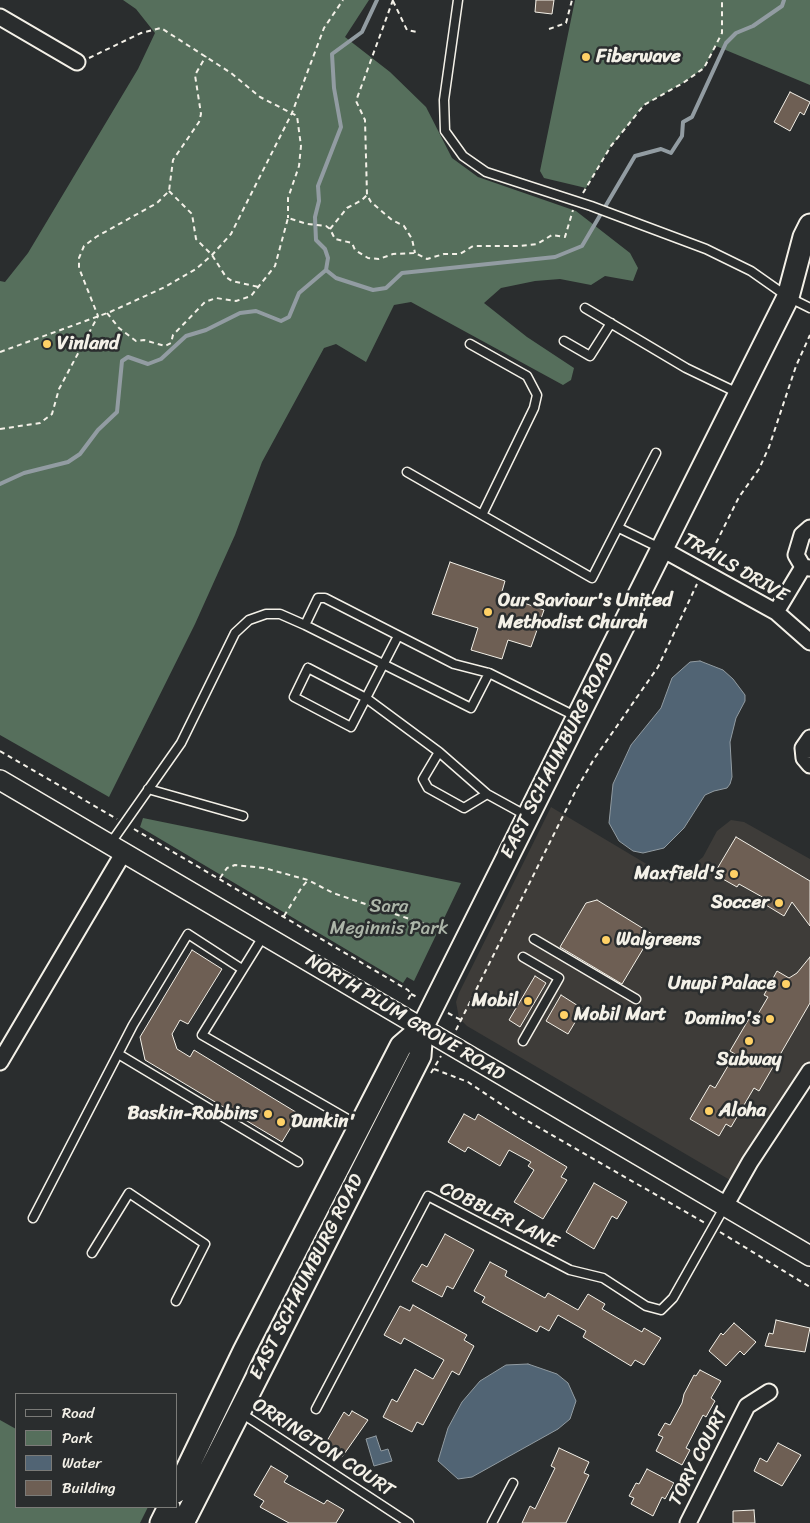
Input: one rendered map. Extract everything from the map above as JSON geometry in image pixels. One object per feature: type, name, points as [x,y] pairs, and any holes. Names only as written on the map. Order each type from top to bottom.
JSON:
[{"type":"main road","name":"EAST SCHAUMBURG ROAD","points":[[178,1489],[229,1407],[420,1056],[422,1028],[788,297],[804,237],[810,225]]},
{"type":"main road","name":"EAST SCHAUMBURG ROAD","points":[[788,297],[810,270]]},
{"type":"main road","name":"EAST SCHAUMBURG ROAD","points":[[183,1523],[229,1407],[360,1126],[401,1046],[422,1028]]},
{"type":"main road","points":[[161,1523],[168,1508]]},
{"type":"street","points":[[0,18],[78,62]]},
{"type":"street","points":[[776,612],[807,568],[796,555],[802,535],[810,528]]},
{"type":"street","name":"TRAILS DRIVE","points":[[662,550],[776,612],[810,642]]},
{"type":"street","points":[[810,738],[804,748],[804,758],[810,765]]},
{"type":"street","name":"NORTH PLUM GROVE ROAD","points":[[0,780],[810,1256]]},
{"type":"street","points":[[0,1062],[117,848]]},
{"type":"street","points":[[725,1206],[750,1162],[810,1071]]},
{"type":"street","name":"TORY COURT","points":[[688,1523],[747,1406],[769,1392]]},
{"type":"lane","points":[[458,0],[444,100],[444,131],[463,156],[486,172],[591,206],[706,249],[751,271],[788,297],[810,308]]},
{"type":"lane","points":[[585,308],[686,368],[739,394]]},
{"type":"lane","points":[[564,340],[590,356],[610,323]]},
{"type":"lane","points":[[470,344],[527,376],[537,396],[534,408],[482,515]]},
{"type":"lane","points":[[407,472],[592,578],[656,452]]},
{"type":"lane","points":[[619,528],[662,550]]},
{"type":"lane","points":[[305,624],[318,598],[325,598],[454,664],[489,673],[578,718]]},
{"type":"lane","points":[[117,848],[124,824],[181,743],[235,634],[249,620],[266,614],[280,614],[305,624],[471,708],[489,673]]},
{"type":"lane","points":[[398,636],[383,664],[366,698],[352,727],[294,697],[308,668],[366,698],[439,752],[487,794],[528,816]]},
{"type":"lane","points":[[439,752],[423,779],[428,788],[464,808],[487,794]]},
{"type":"lane","points":[[148,790],[243,816]]},
{"type":"lane","points":[[33,1218],[120,1055],[133,1025],[188,934],[242,969]]},
{"type":"lane","points":[[264,935],[202,1035],[360,1126]]},
{"type":"lane","points":[[534,939],[636,999]]},
{"type":"lane","points":[[523,957],[559,978],[523,1040]]},
{"type":"lane","points":[[120,1055],[298,1162]]},
{"type":"lane","points":[[92,1253],[128,1193],[205,1244],[176,1301]]},
{"type":"lane","name":"COBBLER LANE","points":[[316,1409],[428,1196],[570,1270],[603,1278],[646,1306],[661,1310],[673,1298],[725,1206]]},
{"type":"lane","name":"ORRINGTON COURT","points":[[229,1407],[408,1523]]},
{"type":"lane","points":[[492,1523],[513,1483]]},
{"type":"path","points":[[0,352],[107,313],[165,287],[196,269],[212,255],[231,234],[292,113],[324,28],[343,0]]},
{"type":"path","points":[[393,0],[356,101],[365,120],[367,195],[371,202],[392,220],[404,226],[412,240],[415,253]]},
{"type":"path","points":[[393,0],[407,30],[417,32]]},
{"type":"path","points":[[549,29],[566,23],[572,0]]},
{"type":"path","points":[[288,218],[307,224],[326,226],[330,229],[335,239],[352,243],[355,250],[368,258],[379,259],[393,254],[415,253],[427,260],[444,254],[460,254],[473,246],[508,244],[519,246],[536,244],[552,235],[565,237],[571,213],[611,146],[644,105],[683,83],[704,68],[722,33],[722,0]]},
{"type":"path","points":[[78,62],[90,58],[141,32],[161,28],[206,56],[260,97],[292,113],[299,122],[301,146],[298,166],[288,198],[288,218],[275,266],[251,296],[236,300],[216,298],[205,302],[173,335],[170,343],[165,346],[144,340],[136,341],[119,328],[107,313]]},
{"type":"path","points":[[0,429],[40,423],[52,414],[59,389],[98,316],[79,268],[84,246],[96,237],[157,203],[169,191],[173,160],[199,122],[201,114],[195,75],[206,56]]},
{"type":"path","points":[[169,191],[192,214],[196,239],[212,255],[226,277],[232,282],[259,288]]},
{"type":"path","points":[[330,229],[347,208],[367,195]]},
{"type":"path","points":[[461,1020],[577,788],[594,759],[658,667],[739,497],[759,469],[769,447],[796,366],[810,335]]},
{"type":"path","points":[[0,751],[408,990]]},
{"type":"path","points":[[220,879],[227,868],[235,865],[264,868],[294,878],[308,880],[333,892],[436,928]]},
{"type":"path","points":[[284,916],[308,880]]},
{"type":"path","points":[[434,1069],[468,1082],[517,1115],[713,1228],[810,1287]]},
{"type":"shaded area","points":[[551,807],[670,878],[686,871],[703,857],[717,831],[731,820],[744,822],[810,859],[810,1068],[735,1183],[467,1026],[459,1018],[456,1002],[459,993]]},
{"type":"green space","points":[[123,0],[369,0],[345,37],[390,72],[426,107],[452,158],[478,177],[576,211],[630,253],[638,268],[633,281],[605,276],[591,285],[560,279],[535,281],[501,288],[484,303],[527,337],[574,368],[571,380],[563,385],[411,302],[394,305],[366,362],[336,344],[324,348],[262,462],[235,535],[195,624],[109,797],[0,735],[0,281],[5,282],[28,253],[138,69],[155,33],[136,9]]},
{"type":"green space","points":[[575,0],[810,0],[810,85],[716,46],[704,68],[683,83],[644,105],[609,149],[586,188],[544,178],[540,171]]},
{"type":"green space","name":"Sara Meginnis Park","points":[[143,818],[461,883],[414,981],[407,977],[403,983],[140,827]]},
{"type":"green space","points":[[0,1420],[15,1428],[15,1508],[148,1508],[140,1523],[0,1523]]},
{"type":"water","points":[[700,661],[723,670],[733,679],[745,695],[745,701],[736,718],[730,742],[732,777],[730,784],[727,788],[705,795],[684,828],[664,848],[643,853],[633,851],[619,841],[609,823],[613,784],[631,745],[661,708],[672,678],[690,662]]},
{"type":"water","points":[[528,1364],[557,1374],[568,1383],[576,1401],[570,1419],[558,1429],[472,1477],[458,1479],[438,1461],[448,1428],[462,1402],[480,1381],[506,1365]]},
{"type":"water","points":[[376,1436],[381,1451],[388,1449],[392,1461],[374,1466],[366,1439]]},
{"type":"building","points":[[536,0],[554,0],[552,14],[535,12]]},
{"type":"building","points":[[790,92],[810,102],[804,115],[800,112],[790,131],[774,122]]},
{"type":"building","name":"Our Saviour's United Methodist Church","points":[[450,562],[505,581],[501,595],[544,610],[531,647],[508,640],[502,659],[471,650],[478,628],[432,614]]},
{"type":"building","points":[[736,837],[810,881],[810,926],[792,902],[784,916],[761,902],[764,898],[739,884],[737,887],[714,874]]},
{"type":"building","name":"Walgreens","points":[[597,900],[652,934],[622,984],[560,947],[586,903]]},
{"type":"building","points":[[192,950],[222,969],[188,1024],[180,1020],[172,1034],[177,1049],[190,1057],[194,1050],[299,1114],[282,1142],[145,1060],[140,1037]]},
{"type":"building","points":[[810,957],[810,1003],[759,1091],[754,1088],[731,1127],[726,1124],[719,1136],[690,1119],[710,1085],[715,1088],[735,1054],[730,1051],[750,1017],[755,1019],[768,997],[764,995],[777,971],[789,978],[797,973]]},
{"type":"building","name":"Mobil","points":[[535,976],[546,983],[520,1027],[509,1020]]},
{"type":"building","name":"Mobil Mart","points":[[561,995],[583,1009],[568,1034],[546,1021]]},
{"type":"building","points":[[464,1114],[475,1120],[478,1114],[567,1167],[561,1177],[567,1180],[543,1219],[514,1202],[534,1170],[528,1166],[531,1162],[509,1150],[500,1166],[468,1147],[465,1152],[448,1142]]},
{"type":"building","points":[[594,1183],[627,1202],[617,1219],[612,1216],[594,1249],[566,1232]]},
{"type":"building","points":[[445,1234],[474,1250],[453,1289],[447,1286],[442,1297],[412,1281],[422,1264],[427,1267]]},
{"type":"building","points":[[490,1262],[507,1271],[505,1276],[545,1298],[548,1293],[578,1310],[588,1294],[605,1304],[602,1309],[642,1332],[644,1328],[661,1338],[644,1365],[635,1360],[631,1366],[583,1337],[586,1331],[558,1315],[549,1331],[540,1326],[537,1332],[482,1302],[485,1297],[474,1291]]},
{"type":"building","points":[[413,1305],[467,1335],[464,1340],[474,1346],[459,1375],[452,1371],[423,1425],[417,1422],[412,1432],[383,1417],[392,1399],[397,1402],[415,1369],[433,1379],[444,1360],[404,1338],[401,1344],[384,1335],[400,1306],[410,1311]]},
{"type":"building","points":[[776,1320],[810,1328],[805,1352],[765,1346],[769,1333],[773,1334]]},
{"type":"building","points":[[734,1323],[756,1342],[744,1355],[740,1351],[726,1366],[709,1351],[721,1333],[723,1335]]},
{"type":"building","points":[[700,1370],[721,1381],[711,1398],[715,1401],[706,1417],[703,1415],[686,1448],[690,1450],[682,1465],[656,1451],[663,1437],[658,1435],[665,1423],[670,1425],[694,1375],[696,1376]]},
{"type":"building","points":[[352,1411],[368,1420],[342,1457],[324,1446],[344,1412],[349,1416]]},
{"type":"building","points":[[778,1443],[801,1455],[782,1486],[754,1471],[760,1458],[767,1462]]},
{"type":"building","points":[[559,1448],[589,1462],[584,1473],[589,1475],[566,1523],[522,1523],[530,1506],[535,1509],[555,1468],[551,1466]]},
{"type":"building","points":[[271,1466],[288,1476],[284,1482],[324,1504],[327,1500],[344,1510],[336,1523],[289,1523],[260,1507],[264,1501],[254,1495]]},
{"type":"building","points":[[647,1469],[674,1483],[665,1499],[662,1497],[653,1516],[631,1504],[634,1498],[629,1496],[636,1483],[639,1484]]},
{"type":"building","points":[[754,1510],[755,1523],[733,1523],[733,1511]]},
{"type":"waterway","points":[[0,484],[24,473],[68,462],[80,454],[98,430],[117,412],[122,361],[128,357],[148,364],[161,359],[186,336],[206,330],[240,313],[256,311],[281,321],[289,317],[299,293],[326,270],[328,258],[325,249],[316,240],[315,217],[319,201],[318,186],[341,127],[334,88],[332,54],[362,32],[377,0]]},
{"type":"waterway","points":[[326,270],[336,278],[373,290],[386,288],[402,273],[555,257],[582,246],[635,156],[661,149],[671,153],[682,136],[683,122],[692,117],[726,43],[736,33],[753,26],[782,6],[784,0]]},
{"type":"place","name":"Fiberwave","points":[[586,57]]},
{"type":"place","name":"Vinland","points":[[47,344]]},
{"type":"place","name":"Our Saviour's United Methodist Church","points":[[488,612]]},
{"type":"place","name":"Maxfield's","points":[[734,874]]},
{"type":"place","name":"Soccer","points":[[779,903]]},
{"type":"place","name":"Walgreens","points":[[606,940]]},
{"type":"place","name":"Unupi Palace","points":[[786,984]]},
{"type":"place","name":"Mobil","points":[[528,1001]]},
{"type":"place","name":"Mobil Mart","points":[[564,1015]]},
{"type":"place","name":"Domino's","points":[[770,1019]]},
{"type":"place","name":"Subway","points":[[749,1041]]},
{"type":"place","name":"Aloha","points":[[709,1111]]},
{"type":"place","name":"Baskin-Robbins","points":[[268,1114]]},
{"type":"place","name":"Dunkin'","points":[[281,1122]]}]
